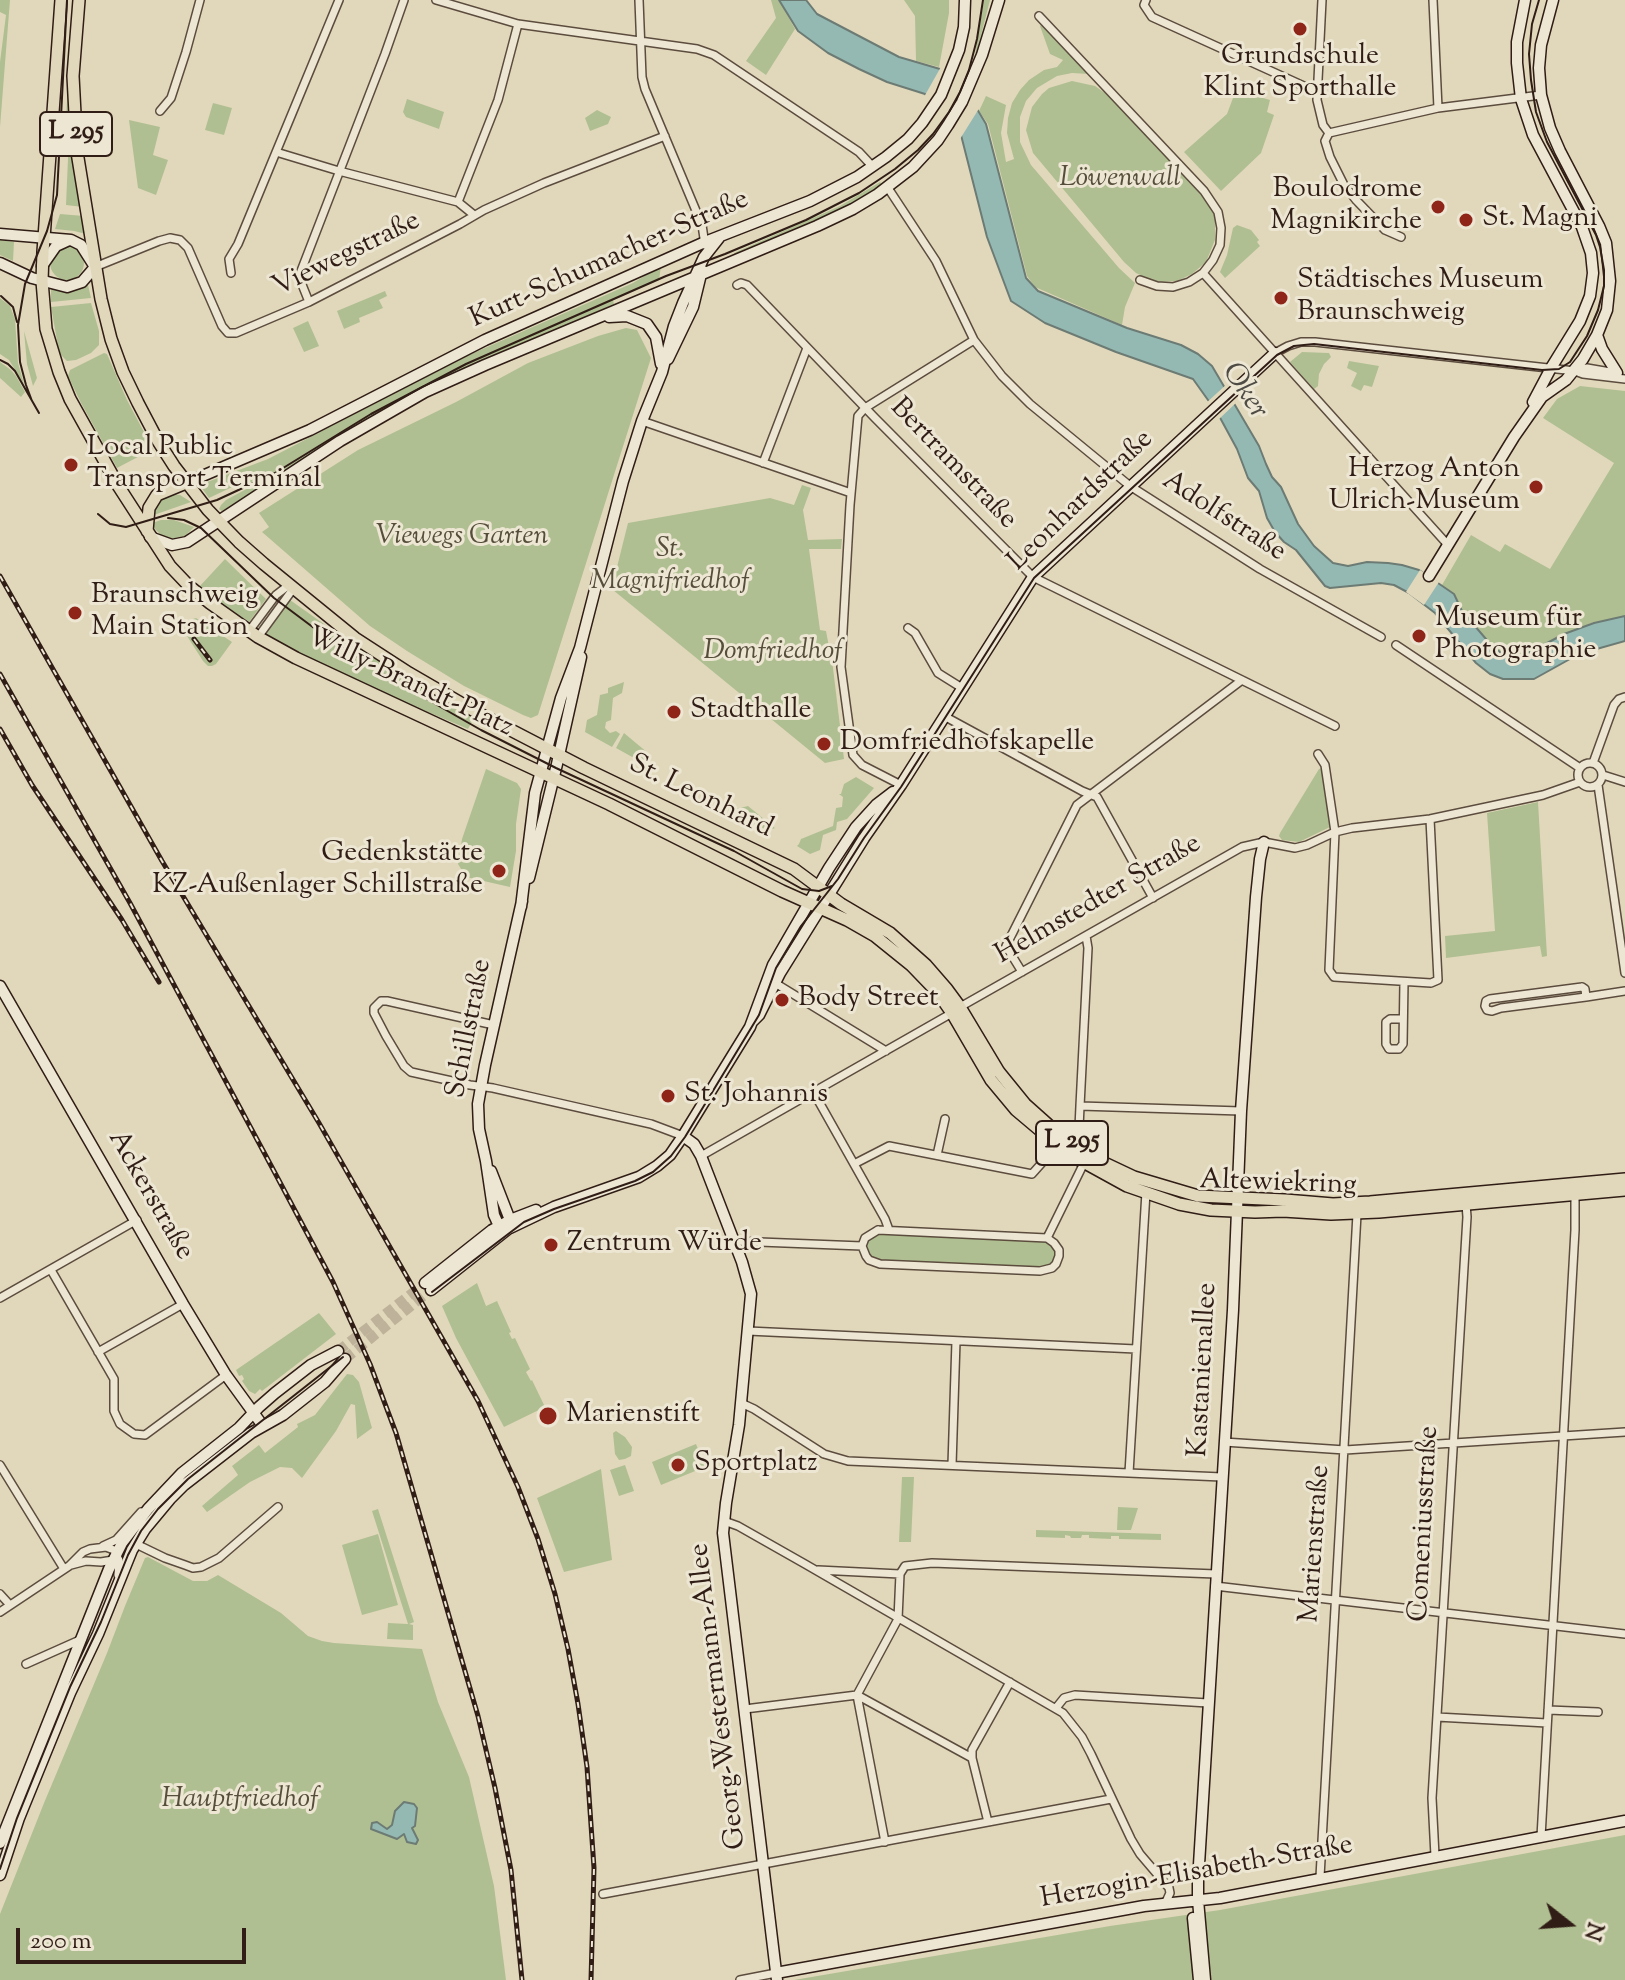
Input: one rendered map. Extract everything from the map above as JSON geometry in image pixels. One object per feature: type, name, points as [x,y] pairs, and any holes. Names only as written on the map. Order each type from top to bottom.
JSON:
[{"type":"main road","name":"L 295","points":[[42,281],[61,0]]},
{"type":"main road","name":"L 295","points":[[79,0],[73,76],[75,127],[95,267]]},
{"type":"main road","name":"Willy-Brandt-Platz","points":[[95,267],[103,309],[119,362],[141,411],[174,466],[219,522],[291,587],[375,652],[478,713],[547,749]]},
{"type":"main road","name":"Willy-Brandt-Platz","points":[[42,281],[46,329],[70,399],[148,534],[168,564],[189,586],[253,634],[307,664],[540,773]]},
{"type":"main road","points":[[148,534],[149,508],[157,495],[186,483]]},
{"type":"main road","name":"L 295","points":[[547,749],[559,755]]},
{"type":"main road","name":"St. Leonhard","points":[[559,755],[794,869],[818,887]]},
{"type":"main road","name":"L 295","points":[[540,773],[553,779]]},
{"type":"main road","name":"St. Leonhard","points":[[553,779],[815,906]]},
{"type":"main road","name":"Altewiekring","points":[[818,887],[897,939],[931,970],[987,1055],[1012,1089],[1037,1115],[1074,1145],[1116,1169],[1154,1184],[1198,1196],[1344,1204],[1625,1190]]},
{"type":"main road","name":"Altewiekring","points":[[815,906],[854,923],[892,948],[956,1010],[978,1060],[1004,1098],[1053,1151],[1084,1163],[1127,1186],[1195,1207],[1357,1214],[1625,1179]]},
{"type":"street","points":[[160,111],[171,98],[200,0]]},
{"type":"street","points":[[231,273],[229,259],[238,244],[339,0]]},
{"type":"street","points":[[309,302],[300,279],[301,271],[404,0]]},
{"type":"street","points":[[436,0],[457,3],[518,24],[697,49],[714,55],[859,152],[873,167]]},
{"type":"street","points":[[580,648],[623,481],[642,421],[695,300],[705,242],[702,225],[645,89],[639,0]]},
{"type":"street","name":"Kurt-Schumacher-Straße","points":[[186,483],[280,444],[485,340],[705,242],[810,201],[873,167],[908,139],[941,95],[961,43],[965,0]]},
{"type":"street","name":"Kurt-Schumacher-Straße","points":[[219,522],[340,441],[425,392],[817,226],[888,188],[924,156],[948,125],[970,85],[999,0]]},
{"type":"street","points":[[1322,0],[1317,89],[1320,114],[1329,133]]},
{"type":"street","points":[[1433,0],[1438,108]]},
{"type":"street","points":[[1429,576],[1514,437],[1580,321],[1590,296],[1593,273],[1591,253],[1582,227],[1533,135],[1521,99],[1517,42],[1525,0]]},
{"type":"street","points":[[1542,397],[1575,371],[1597,335],[1610,297],[1606,243],[1560,151],[1541,95],[1541,45],[1553,0]]},
{"type":"street","points":[[1145,3],[1152,17],[1306,87],[1317,89]]},
{"type":"street","points":[[1039,16],[1210,198],[1218,212],[1221,237],[1213,260],[1203,273],[1173,287],[1140,280]]},
{"type":"street","points":[[458,202],[498,100],[518,24]]},
{"type":"street","points":[[1329,133],[1438,108],[1541,95]]},
{"type":"street","points":[[1329,133],[1325,141],[1344,185],[1385,230],[1401,237]]},
{"type":"street","name":"Viewegstraße","points":[[95,267],[159,241],[170,238],[180,240],[191,254],[222,326],[232,334],[309,302],[474,215],[544,183],[665,136]]},
{"type":"street","points":[[276,152],[458,202],[474,215]]},
{"type":"street","name":"Adolfstraße","points":[[888,188],[936,261],[974,340],[1002,376],[1030,404],[1130,486],[1260,569],[1381,637]]},
{"type":"street","points":[[0,234],[71,240],[81,245],[95,267],[82,282],[63,287],[0,263]]},
{"type":"street","points":[[703,260],[721,237]]},
{"type":"street","points":[[42,266],[56,246],[71,240]]},
{"type":"street","points":[[679,254],[721,267]]},
{"type":"street","points":[[1203,273],[1448,545]]},
{"type":"street","name":"Bertramstraße","points":[[737,285],[747,285],[1033,577],[1335,726]]},
{"type":"street","points":[[599,318],[627,316],[647,324],[656,337],[662,372]]},
{"type":"street","points":[[1597,335],[1602,349],[1622,375]]},
{"type":"street","points":[[900,786],[857,761],[851,747],[841,657],[858,416],[865,408],[974,340]]},
{"type":"street","points":[[1275,353],[1301,342],[1551,368],[1581,374],[1622,375]]},
{"type":"street","points":[[763,463],[807,348]]},
{"type":"street","name":"Leonhardstraße","points":[[506,1225],[639,1177],[670,1155],[752,1022],[773,965],[815,906],[829,895],[1033,577],[1275,353]]},
{"type":"street","points":[[1514,437],[1542,397],[1552,377],[1551,368]]},
{"type":"street","points":[[642,421],[851,493]]},
{"type":"street","points":[[148,534],[164,543],[182,544],[219,522]]},
{"type":"street","name":"Willy-Brandt-Platz","points":[[253,634],[291,587]]},
{"type":"street","points":[[908,628],[915,633],[938,673],[962,688]]},
{"type":"street","points":[[1396,645],[1580,768]]},
{"type":"street","name":"Schillstraße","points":[[521,907],[530,823],[540,773],[561,698],[580,648]]},
{"type":"street","name":"Schillstraße","points":[[506,1225],[486,1161],[479,1129],[478,1104],[521,907],[581,659],[580,648]]},
{"type":"street","points":[[1022,972],[1006,946],[1077,805],[1242,680]]},
{"type":"street","points":[[1593,763],[1614,705],[1625,697]]},
{"type":"street","points":[[944,716],[1097,797],[1153,898]]},
{"type":"street","points":[[1318,754],[1325,765],[1335,832],[1331,975],[1434,983],[1439,978],[1430,819]]},
{"type":"street","points":[[1598,785],[1585,786],[1580,782],[1580,768],[1593,763],[1602,769],[1603,775],[1598,785],[1625,973]]},
{"type":"street","points":[[1603,775],[1625,782]]},
{"type":"street","points":[[1264,842],[1295,848],[1352,828],[1430,819],[1543,795],[1580,782]]},
{"type":"street","name":"Leonhardstraße","points":[[752,1022],[759,1015],[815,906],[818,887],[856,827],[876,805],[900,786]]},
{"type":"street","name":"Helmstedter Straße","points":[[701,1156],[1242,847],[1264,842]]},
{"type":"street","name":"Kastanienallee","points":[[1198,1900],[1238,1211],[1241,1111],[1256,897],[1264,842]]},
{"type":"street","points":[[1074,1145],[1079,1128],[1088,948],[1086,936]]},
{"type":"street","points":[[1403,1019],[1386,1022],[1386,1044],[1389,1049],[1402,1046],[1403,1019],[1404,982]]},
{"type":"street","points":[[775,983],[886,1051]]},
{"type":"street","name":"Ackerstraße","points":[[0,986],[183,1304],[226,1375],[263,1426]]},
{"type":"street","points":[[1586,997],[1582,987],[1490,999],[1485,1006],[1492,1011],[1501,1008],[1586,997],[1625,991]]},
{"type":"street","points":[[494,1025],[396,1002],[381,1001],[374,1008],[386,1036],[411,1072],[651,1124],[683,1136]]},
{"type":"street","points":[[814,1093],[889,1230]]},
{"type":"street","points":[[1080,1106],[1241,1111]]},
{"type":"street","points":[[937,1155],[945,1119]]},
{"type":"street","name":"Georg-Westermann-Allee","points":[[683,1136],[694,1144],[701,1156],[751,1294],[741,1403],[724,1521],[724,1551],[777,1976]]},
{"type":"street","points":[[854,1164],[889,1146],[1032,1174],[1053,1151]]},
{"type":"street","points":[[1047,1238],[1084,1163]]},
{"type":"street","points":[[1129,1473],[1146,1192]]},
{"type":"street","points":[[1541,1837],[1575,1194]]},
{"type":"street","name":"Comeniusstraße","points":[[1435,1856],[1431,1816],[1466,1199]]},
{"type":"street","name":"Marienstraße","points":[[1320,1877],[1357,1214]]},
{"type":"street","points":[[0,1298],[137,1220]]},
{"type":"street","points":[[428,1287],[506,1225]]},
{"type":"street","points":[[878,1230],[1047,1238],[1059,1250],[1059,1256],[1052,1268],[1040,1271],[880,1264],[866,1256],[862,1246],[869,1234],[878,1230]]},
{"type":"street","points":[[734,1241],[862,1246]]},
{"type":"street","points":[[51,1270],[114,1379],[114,1411],[120,1424],[134,1434],[145,1435],[226,1375]]},
{"type":"street","points":[[98,1352],[183,1304]]},
{"type":"street","points":[[748,1331],[1136,1349]]},
{"type":"street","points":[[952,1465],[956,1341]]},
{"type":"street","points":[[0,1843],[104,1581],[145,1512],[182,1473],[311,1365],[342,1355],[325,1382],[283,1415],[246,1437],[177,1492],[136,1544],[70,1693],[24,1805],[0,1875]]},
{"type":"street","points":[[741,1403],[824,1454],[840,1460],[1222,1477]]},
{"type":"street","points":[[1224,1442],[1345,1450],[1625,1432]]},
{"type":"street","points":[[0,1465],[66,1567]]},
{"type":"street","points":[[145,1512],[133,1538],[136,1544],[193,1568],[219,1558],[278,1507]]},
{"type":"street","points":[[0,1612],[85,1551],[118,1538],[136,1516],[145,1512]]},
{"type":"street","points":[[724,1521],[816,1570],[1063,1713],[1082,1737],[1140,1854],[1169,1888],[1165,1904]]},
{"type":"street","points":[[66,1567],[82,1561],[116,1557],[136,1544]]},
{"type":"street","points":[[101,1547],[110,1547],[116,1557],[114,1593]]},
{"type":"street","points":[[92,1561],[101,1569],[104,1581]]},
{"type":"street","points":[[885,1842],[857,1695],[898,1619],[900,1574],[905,1566],[932,1563],[1216,1574]]},
{"type":"street","points":[[816,1570],[900,1574]]},
{"type":"street","points":[[1215,1586],[1625,1634]]},
{"type":"street","points":[[0,1594],[10,1605]]},
{"type":"street","points":[[26,1664],[82,1639]]},
{"type":"street","points":[[988,1822],[972,1750],[1010,1682]]},
{"type":"street","points":[[745,1709],[857,1695],[972,1758]]},
{"type":"street","points":[[1056,1708],[1064,1698],[1075,1695],[1208,1703]]},
{"type":"street","points":[[1548,1710],[1598,1712]]},
{"type":"street","points":[[1437,1717],[1547,1723]]},
{"type":"street","points":[[603,1894],[1111,1799]]},
{"type":"street","name":"Herzogin-Elisabeth-Straße","points":[[777,1976],[1094,1915],[1220,1898],[1625,1821]]},
{"type":"street","points":[[1198,1900],[1193,1920],[1199,1980]]},
{"type":"street","points":[[1198,1900],[1205,1980]]},
{"type":"street","points":[[740,1980],[777,1976]]},
{"type":"green space","points":[[0,0],[10,0],[0,127],[0,62],[6,15],[0,12]]},
{"type":"green space","points":[[73,0],[83,207],[66,205],[69,135],[65,134]]},
{"type":"green space","points":[[771,0],[779,0],[795,29],[766,75],[746,61],[776,18]]},
{"type":"green space","points":[[904,0],[949,0],[939,67],[916,61],[915,16]]},
{"type":"green space","points":[[984,0],[990,0],[975,59],[967,80],[975,54]]},
{"type":"green space","points":[[1042,24],[1088,74],[1057,76],[1037,88],[1026,101],[1020,117],[1020,142],[1031,165],[1135,283],[1125,307],[1122,325],[1035,287],[1027,276],[988,124],[979,111],[986,96],[1006,105],[1001,133],[1006,162],[1014,159],[1007,133],[1012,103],[1029,80],[1044,70],[1057,67],[1063,60],[1050,54],[1040,26]]},
{"type":"green space","name":"Löwenwall","points":[[1072,81],[1095,86],[1108,95],[1208,202],[1215,217],[1215,240],[1206,262],[1192,274],[1177,281],[1160,282],[1136,273],[1033,153],[1026,130],[1032,107],[1049,88]]},
{"type":"green space","points":[[1236,90],[1270,100],[1267,112],[1274,115],[1261,153],[1221,191],[1184,152],[1227,114]]},
{"type":"green space","points":[[407,99],[444,112],[439,129],[406,117],[403,112]]},
{"type":"green space","points":[[213,103],[232,108],[224,135],[205,130]]},
{"type":"green space","points":[[597,110],[611,117],[608,124],[590,131],[585,118]]},
{"type":"green space","points":[[129,120],[160,127],[153,155],[168,160],[156,195],[138,188]]},
{"type":"green space","points":[[880,182],[883,186],[842,210],[734,256],[734,253],[840,206]]},
{"type":"green space","points":[[60,214],[84,216],[86,234],[55,229]]},
{"type":"green space","points":[[1237,225],[1251,230],[1260,246],[1225,278],[1220,272],[1233,228]]},
{"type":"green space","points":[[0,240],[14,242],[13,261],[0,255]]},
{"type":"green space","points":[[67,246],[79,251],[84,263],[79,275],[67,280],[55,275],[50,263],[55,251]]},
{"type":"green space","points":[[661,266],[659,280],[613,300],[614,304],[475,365],[223,512],[219,509],[221,505],[252,486],[251,482],[247,484],[245,481],[209,498],[201,487],[268,459],[469,355],[633,283]]},
{"type":"green space","points":[[86,283],[91,298],[51,302],[52,288],[66,291]]},
{"type":"green space","points":[[385,291],[387,296],[379,300],[383,308],[359,318],[360,322],[344,329],[337,311]]},
{"type":"green space","points":[[0,298],[10,306],[15,319],[18,363],[24,384],[9,360],[0,354]]},
{"type":"green space","points":[[91,303],[99,331],[99,345],[91,353],[67,361],[58,346],[51,307]]},
{"type":"green space","points":[[308,321],[319,346],[304,352],[293,328]]},
{"type":"green space","name":"Viewegs Garten","points":[[626,328],[637,330],[651,358],[538,715],[531,718],[523,715],[464,686],[407,651],[370,626],[262,532],[269,527],[259,513],[358,450],[528,363]]},
{"type":"green space","points":[[24,331],[37,378],[33,386],[27,364]]},
{"type":"green space","points":[[1302,352],[1329,353],[1331,357],[1324,364],[1318,386],[1314,389],[1290,362]]},
{"type":"green space","points":[[104,353],[153,449],[117,468],[68,376],[70,370]]},
{"type":"green space","points":[[1349,361],[1379,366],[1372,387],[1364,385],[1361,391],[1351,386],[1357,373],[1347,368]]},
{"type":"green space","points":[[0,362],[16,376],[25,392],[21,397],[0,378]]},
{"type":"green space","points":[[1580,386],[1625,391],[1625,616],[1591,623],[1519,658],[1503,655],[1462,611],[1454,594],[1442,585],[1471,535],[1500,552],[1505,544],[1550,569],[1614,463],[1543,418],[1557,399]]},
{"type":"green space","points":[[802,485],[811,488],[803,510],[808,540],[842,539],[841,549],[809,549],[820,630],[826,631],[833,668],[844,759],[825,763],[613,590],[628,523],[770,498],[794,505]]},
{"type":"green space","points":[[172,494],[191,502],[151,516],[163,497]]},
{"type":"green space","points":[[174,520],[194,527],[185,536],[170,539],[161,535],[152,523]]},
{"type":"green space","points":[[225,559],[266,599],[249,622],[199,587]]},
{"type":"green space","points":[[290,600],[420,687],[475,716],[468,729],[374,689],[265,636]]},
{"type":"green space","points":[[196,618],[232,642],[212,666],[203,661],[187,636]]},
{"type":"green space","points":[[624,682],[622,693],[613,698],[611,720],[606,722],[605,728],[610,733],[616,731],[620,734],[612,747],[585,732],[587,720],[597,715],[600,695]]},
{"type":"green space","points":[[624,733],[648,753],[643,763],[616,748]]},
{"type":"green space","points":[[1323,768],[1330,827],[1299,842],[1282,840],[1280,833],[1319,769]]},
{"type":"green space","points":[[486,769],[517,783],[521,789],[510,887],[466,877],[458,864],[462,839]]},
{"type":"green space","points":[[856,777],[874,788],[847,819],[837,822],[836,830],[823,835],[820,850],[810,854],[797,846],[801,839],[833,826],[836,808],[842,807],[843,797],[839,794],[844,784]]},
{"type":"green space","points":[[1538,802],[1547,956],[1542,957],[1540,946],[1446,958],[1445,936],[1495,931],[1487,813]]},
{"type":"green space","points":[[748,806],[775,828],[768,831],[736,813],[736,809]]},
{"type":"green space","points":[[878,1230],[1047,1238],[1054,1243],[1058,1260],[1040,1271],[869,1260],[863,1241]]},
{"type":"green space","points":[[477,1283],[486,1306],[497,1301],[509,1333],[512,1339],[515,1338],[530,1369],[526,1372],[545,1407],[504,1427],[442,1306]]},
{"type":"green space","points":[[319,1313],[336,1334],[262,1391],[260,1389],[255,1394],[249,1391],[242,1381],[242,1375],[239,1376],[236,1370]]},
{"type":"green space","points":[[347,1374],[353,1375],[359,1382],[372,1428],[357,1439],[355,1405],[351,1404],[302,1478],[292,1468],[280,1467],[250,1482],[207,1512],[202,1506],[238,1475],[232,1466],[259,1445],[265,1453],[298,1427],[297,1424],[315,1415]]},
{"type":"green space","points":[[616,1431],[632,1447],[631,1456],[625,1459],[619,1460],[615,1454],[613,1433]]},
{"type":"green space","name":"Sportplatz","points":[[696,1444],[705,1467],[661,1485],[652,1462]]},
{"type":"green space","points":[[625,1465],[634,1491],[619,1496],[610,1470]]},
{"type":"green space","points":[[601,1469],[612,1560],[564,1572],[537,1498]]},
{"type":"green space","points":[[902,1477],[914,1477],[911,1542],[899,1542]]},
{"type":"green space","points":[[1118,1507],[1138,1508],[1131,1530],[1117,1530]]},
{"type":"green space","points":[[378,1509],[414,1622],[409,1624],[413,1625],[413,1640],[387,1639],[388,1623],[408,1624],[372,1511]]},
{"type":"green space","points":[[1036,1530],[1161,1534],[1161,1540],[1119,1539],[1119,1536],[1111,1536],[1111,1539],[1089,1538],[1089,1535],[1082,1535],[1081,1538],[1065,1535],[1065,1538],[1036,1537]]},
{"type":"green space","points":[[378,1534],[398,1605],[362,1615],[342,1545]]},
{"type":"green space","name":"Hauptfriedhof","points":[[148,1557],[193,1581],[207,1581],[218,1575],[281,1613],[308,1636],[322,1641],[422,1649],[438,1702],[469,1777],[494,1886],[506,1980],[0,1980],[0,1914],[125,1606]]},
{"type":"green space","points":[[1625,1835],[1625,1980],[794,1980],[1220,1910]]},
{"type":"water","points":[[779,0],[806,0],[817,14],[899,57],[940,69],[977,109],[986,124],[1026,278],[1038,291],[1127,328],[1181,345],[1212,366],[1259,446],[1298,524],[1314,546],[1333,563],[1348,566],[1367,562],[1388,563],[1419,570],[1454,594],[1462,611],[1492,646],[1504,655],[1519,658],[1564,634],[1625,616],[1625,641],[1579,654],[1534,679],[1503,679],[1476,663],[1435,613],[1394,585],[1325,586],[1296,550],[1275,532],[1259,491],[1248,478],[1237,449],[1218,414],[1193,379],[1045,323],[1011,301],[987,237],[961,135],[925,94],[859,69],[828,53],[798,31]]},
{"type":"water","points":[[404,1802],[417,1808],[415,1826],[412,1828],[418,1840],[416,1844],[407,1842],[404,1834],[397,1839],[371,1829],[372,1823],[377,1822],[387,1829],[392,1825],[395,1811]]},
{"type":"pier","points":[[942,65],[980,107],[960,139],[924,97]]},
{"type":"pier","points":[[1228,383],[1238,401],[1217,421],[1205,404]]},
{"type":"pier","points":[[1420,570],[1439,582],[1424,605],[1406,592]]},
{"type":"tunnel","points":[[338,1351],[425,1283]]},
{"type":"tunnel","points":[[345,1359],[431,1290]]},
{"type":"tram line","points":[[32,401],[20,362],[18,325],[25,284],[47,231],[57,195],[67,0]]},
{"type":"tram line","points":[[98,514],[110,524],[126,527],[217,500],[275,473],[371,414],[466,364],[666,276],[806,220],[859,193],[918,150],[949,112],[969,70],[983,0]]},
{"type":"tram line","points":[[432,1292],[524,1222],[635,1181],[653,1172],[671,1156],[759,1015],[776,968],[801,926],[838,879],[901,787],[1034,578],[1277,355],[1294,346],[1314,344],[1542,370],[1559,369],[1570,362],[1587,336],[1598,310],[1604,270],[1596,235],[1547,142],[1536,112],[1529,54],[1532,24],[1539,0]]},
{"type":"tram line","points":[[1,296],[13,307],[17,322]]},
{"type":"tram line","points":[[0,360],[15,371],[39,413]]},
{"type":"tram line","points":[[168,518],[184,520],[201,528],[274,598],[322,634],[388,677],[481,730],[734,851],[802,889],[819,891],[832,886]]},
{"type":"tram line","points":[[0,1869],[17,1818],[70,1687],[141,1531],[188,1479],[343,1357]]},
{"type":"railway","points":[[0,576],[162,861],[319,1123],[478,1401],[518,1487],[555,1594],[578,1704],[587,1767],[594,1868],[591,1980]]},
{"type":"railway","points":[[194,639],[210,660]]},
{"type":"railway","points":[[0,674],[130,903],[267,1158],[333,1282],[370,1364],[396,1433],[478,1716],[511,1870],[522,1980]]},
{"type":"railway","points":[[0,729],[32,785],[122,920],[159,982]]},
{"type":"place","name":"Grundschule Klint Sporthalle","points":[[1300,29]]},
{"type":"place","name":"Boulodrome Magnikirche","points":[[1438,207]]},
{"type":"place","name":"St. Magni","points":[[1466,220]]},
{"type":"place","name":"Städtisches Museum Braunschweig","points":[[1281,298]]},
{"type":"place","name":"Local Public Transport Terminal","points":[[71,465]]},
{"type":"place","name":"Herzog Anton Ulrich-Museum","points":[[1536,487]]},
{"type":"place","name":"Braunschweig Main Station","points":[[75,613]]},
{"type":"place","name":"Museum für Photographie","points":[[1419,636]]},
{"type":"place","name":"Stadthalle","points":[[674,712]]},
{"type":"place","name":"Domfriedhofskapelle","points":[[824,744]]},
{"type":"place","name":"Gedenkstätte KZ-Außenlager Schillstraße","points":[[499,871]]},
{"type":"place","name":"Body Street","points":[[782,1000]]},
{"type":"place","name":"St. Johannis","points":[[668,1096]]},
{"type":"place","name":"Zentrum Würde","points":[[551,1245]]},
{"type":"place","name":"Marienstift","points":[[548,1416]]},
{"type":"place","name":"Sportplatz","points":[[678,1465]]},
{"type":"water label","name":"Oker","points":[[1243,392]]},
{"type":"park label","name":"St. Magnifriedhof","points":[[670,567]]},
{"type":"park label","name":"Domfriedhof","points":[[773,653]]}]
